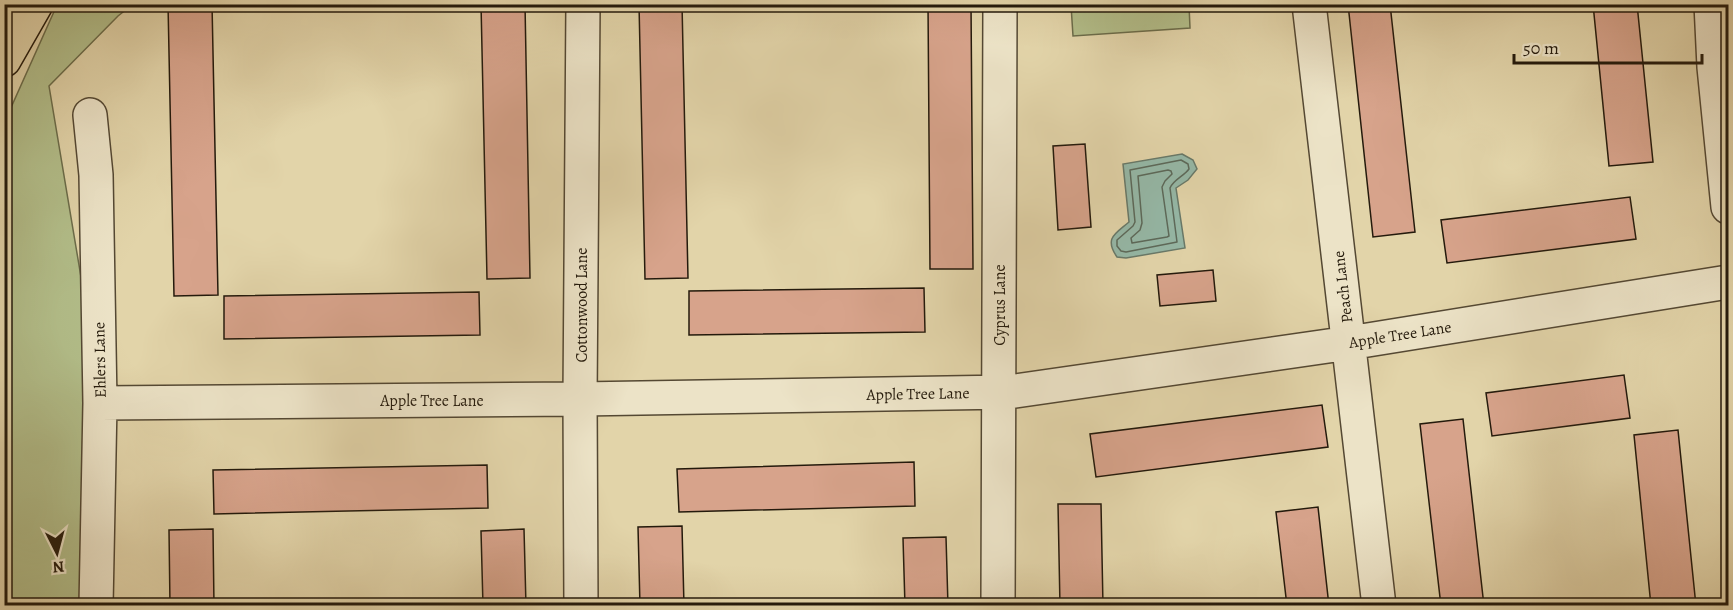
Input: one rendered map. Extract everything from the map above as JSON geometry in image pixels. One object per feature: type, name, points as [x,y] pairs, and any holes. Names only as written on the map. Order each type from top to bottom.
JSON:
[{"type":"highway","points":[[4,60],[36,4]]},
{"type":"street","name":"Cottonwood Lane","points":[[581,606],[583,4]]},
{"type":"street","name":"Cyprus Lane","points":[[998,606],[1000,4]]},
{"type":"street","name":"Peach Lane","points":[[1309,4],[1379,606]]},
{"type":"street","points":[[1717,22],[1728,207]]},
{"type":"street","name":"Ehlers Lane","points":[[90,115],[96,176],[100,403],[96,606]]},
{"type":"street","name":"Apple Tree Lane","points":[[100,403],[580,399],[998,392],[1349,343],[1728,282]]},
{"type":"green space","points":[[57,5],[132,5],[118,16],[49,86],[85,301],[80,605],[5,606],[5,121]]},
{"type":"green space","points":[[1071,5],[1189,5],[1190,28],[1073,36]]},
{"type":"water","points":[[1182,154],[1193,160],[1197,169],[1188,180],[1176,188],[1185,248],[1126,258],[1117,257],[1111,241],[1116,233],[1129,222],[1123,164]]},
{"type":"building","points":[[168,4],[212,4],[218,295],[174,296]]},
{"type":"building","points":[[481,4],[525,4],[530,278],[487,279]]},
{"type":"building","points":[[639,4],[682,4],[688,278],[645,279]]},
{"type":"building","points":[[928,4],[971,4],[973,269],[930,269]]},
{"type":"building","points":[[1348,4],[1390,4],[1415,232],[1373,237]]},
{"type":"building","points":[[1593,4],[1637,4],[1653,162],[1609,166]]},
{"type":"building","points":[[1085,144],[1091,227],[1058,230],[1053,146]]},
{"type":"building","points":[[1630,197],[1636,239],[1447,263],[1441,220]]},
{"type":"building","points":[[1213,270],[1216,301],[1160,306],[1157,275]]},
{"type":"building","points":[[924,288],[925,332],[689,335],[689,291]]},
{"type":"building","points":[[479,292],[480,335],[224,339],[224,296]]},
{"type":"building","points":[[1624,375],[1630,418],[1492,436],[1486,393]]},
{"type":"building","points":[[1322,405],[1328,447],[1096,477],[1090,434]]},
{"type":"building","points":[[1463,419],[1484,606],[1441,606],[1420,424]]},
{"type":"building","points":[[1678,430],[1696,606],[1651,606],[1634,435]]},
{"type":"building","points":[[914,462],[915,506],[679,512],[677,469]]},
{"type":"building","points":[[487,465],[488,508],[214,514],[213,470]]},
{"type":"building","points":[[1058,504],[1101,504],[1103,606],[1060,606]]},
{"type":"building","points":[[1318,507],[1329,606],[1287,606],[1276,512]]},
{"type":"building","points":[[682,526],[684,606],[640,606],[638,527]]},
{"type":"building","points":[[213,529],[214,606],[170,606],[169,530]]},
{"type":"building","points":[[524,529],[526,606],[483,606],[481,531]]},
{"type":"building","points":[[946,537],[948,606],[905,606],[903,538]]}]
